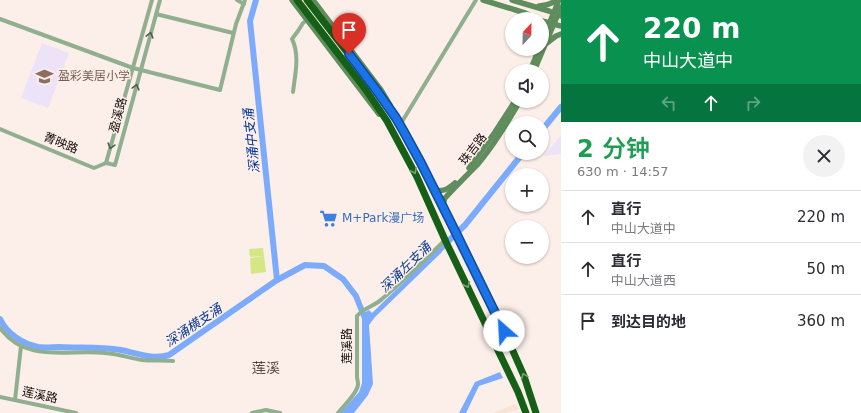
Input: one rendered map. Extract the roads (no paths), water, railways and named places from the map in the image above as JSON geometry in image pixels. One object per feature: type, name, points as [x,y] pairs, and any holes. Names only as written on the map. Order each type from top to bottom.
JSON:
[{"type":"highway","points":[[297,0],[378,106],[396,136],[415,172],[450,250],[518,392],[526,413]]},
{"type":"highway","points":[[307,0],[377,91],[398,122],[421,163],[514,352],[536,413]]},
{"type":"main road","points":[[292,0],[396,136]]},
{"type":"main road","points":[[313,0],[381,90],[398,122]]},
{"type":"main road","points":[[483,0],[522,12]]},
{"type":"main road","points":[[512,0],[549,11],[557,15]]},
{"type":"main road","points":[[527,5],[542,6],[551,4],[558,0]]},
{"type":"main road","points":[[557,15],[558,0]]},
{"type":"main road","points":[[525,12],[527,5]]},
{"type":"main road","points":[[549,31],[561,7]]},
{"type":"main road","points":[[549,23],[561,26]]},
{"type":"main road","points":[[549,40],[561,34]]},
{"type":"main road","name":"珠吉路","points":[[433,189],[444,191],[463,174],[476,159],[510,108]]},
{"type":"main road","name":"珠吉路","points":[[444,209],[445,198],[484,155],[516,108]]},
{"type":"street","name":"盈溪路","points":[[106,163],[152,0]]},
{"type":"street","name":"盈溪路","points":[[115,165],[160,0]]},
{"type":"street","points":[[0,19],[133,68],[220,90],[236,24],[245,2],[237,0]]},
{"type":"street","points":[[398,122],[476,0]]},
{"type":"street","points":[[156,14],[234,33]]},
{"type":"street","points":[[293,92],[296,51],[292,38],[307,20]]},
{"type":"street","name":"菁映路","points":[[0,129],[94,168],[106,163],[115,165]]},
{"type":"street","name":"莲溪路","points":[[338,413],[355,393],[358,384],[357,316],[386,296],[446,241]]},
{"type":"street","points":[[0,328],[5,335],[21,346],[38,352],[106,353],[142,360],[173,361]]},
{"type":"street","points":[[15,400],[21,346]]},
{"type":"street","name":"莲溪路","points":[[0,397],[76,413]]},
{"type":"street","points":[[252,413],[266,410],[280,413]]},
{"type":"water","points":[[439,248],[442,252],[375,317],[369,325],[373,384],[368,395],[354,413],[340,413],[359,392],[362,383],[362,314],[369,310],[372,313]]},
{"type":"water","points":[[500,372],[503,378],[479,386],[466,413],[459,413],[475,382]]},
{"type":"waterway","name":"深涌中支涌","points":[[256,0],[250,21],[277,280]]},
{"type":"waterway","name":"深涌左支涌","points":[[549,122],[561,107]]},
{"type":"waterway","name":"深涌左支涌","points":[[435,254],[465,225],[517,160]]},
{"type":"waterway","name":"深涌横支涌","points":[[0,319],[11,334],[32,346],[106,348],[145,356],[157,357],[169,355],[277,280],[305,265],[324,266],[343,279],[356,296],[366,321]]},
{"type":"place","name":"盈彩美居小学","points":[[45,76]]},
{"type":"place","name":"M+Park漫广场","points":[[329,218]]},
{"type":"district","name":"莲溪","points":[[266,368]]}]
